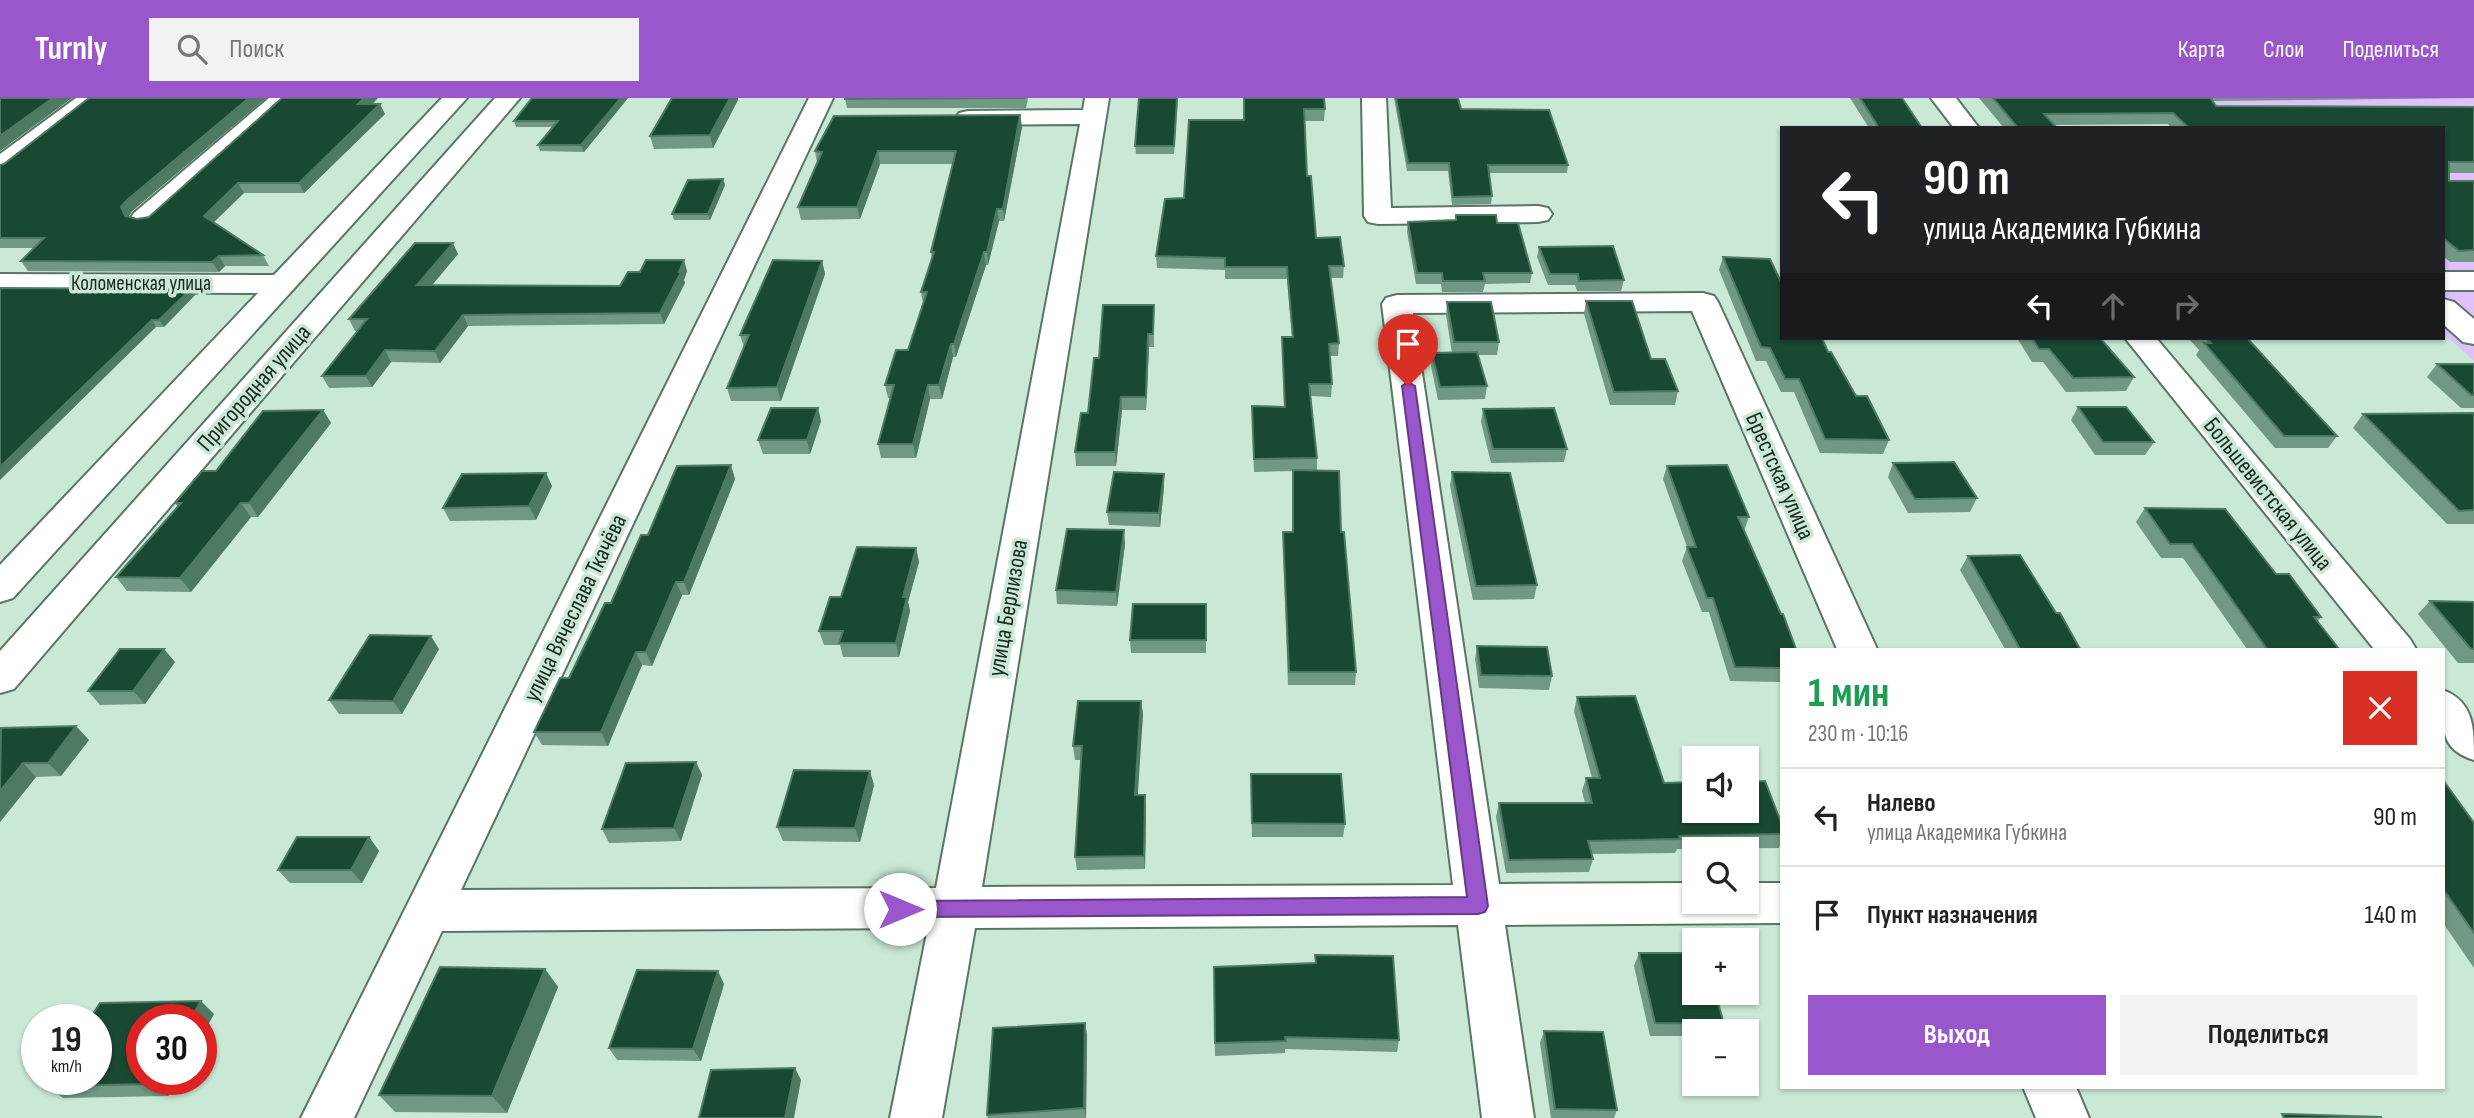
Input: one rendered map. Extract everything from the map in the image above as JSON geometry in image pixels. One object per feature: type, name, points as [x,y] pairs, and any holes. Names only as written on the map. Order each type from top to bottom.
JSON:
[{"type":"street","points":[[0,166],[91,98]]},
{"type":"street","points":[[144,219],[283,98]]},
{"type":"street","points":[[0,589],[456,98]]},
{"type":"street","name":"Пригородная улица","points":[[0,678],[508,98]]},
{"type":"street","points":[[1374,98],[1378,216],[1538,214]]},
{"type":"street","points":[[1943,98],[1965,126]]},
{"type":"street","points":[[946,118],[1096,108]]},
{"type":"street","name":"улица Берлизова","points":[[915,1118],[956,909],[1096,108]]},
{"type":"street","name":"улица Вячеслава Ткачёва","points":[[327,1118],[824,111]]},
{"type":"street","points":[[308,257],[368,258]]},
{"type":"street","points":[[2445,281],[2474,281]]},
{"type":"street","name":"Коломенская улица","points":[[0,283],[282,284]]},
{"type":"street","name":"Брестская улица","points":[[1478,906],[1397,304],[1703,302],[1857,648]]},
{"type":"street","points":[[2445,310],[2474,335]]},
{"type":"street","name":"Большевистская улица","points":[[2142,340],[2395,648]]},
{"type":"street","points":[[2445,708],[2474,744]]},
{"type":"street","points":[[428,911],[1780,903]]},
{"type":"street","points":[[1478,906],[1508,1118]]},
{"type":"street","points":[[2050,1089],[2063,1118]]},
{"type":"shaded area","points":[[2183,98],[2474,98],[2474,361],[2445,335],[2445,126],[2213,126]]},
{"type":"building","points":[[0,98],[53,98],[0,136]]},
{"type":"building","points":[[89,98],[249,98],[126,201],[121,207],[125,216],[137,219],[149,217],[282,98],[364,98],[358,104],[380,104],[299,183],[238,183],[204,216],[263,255],[219,256],[212,262],[21,261],[44,238],[0,238],[0,165]]},
{"type":"building","points":[[532,98],[621,98],[581,145],[538,145],[558,121],[514,121]]},
{"type":"building","points":[[672,98],[730,98],[710,135],[650,136]]},
{"type":"building","points":[[845,98],[1025,98],[845,99]]},
{"type":"building","points":[[1139,98],[1177,98],[1174,146],[1135,146]]},
{"type":"building","points":[[1244,98],[1324,98],[1325,109],[1304,109],[1307,176],[1311,176],[1316,238],[1340,237],[1344,266],[1329,266],[1339,343],[1329,344],[1332,384],[1309,384],[1317,458],[1254,459],[1252,406],[1285,407],[1282,337],[1293,337],[1287,267],[1225,267],[1225,258],[1156,256],[1165,199],[1184,198],[1189,120],[1244,120]]},
{"type":"building","points":[[1396,98],[1458,98],[1461,109],[1549,110],[1568,165],[1488,165],[1492,196],[1453,197],[1449,163],[1408,163]]},
{"type":"building","points":[[1860,98],[1902,98],[1921,126],[1878,126]]},
{"type":"building","points":[[1993,98],[2212,98],[2216,106],[2474,107],[2474,162],[2449,162],[2449,181],[2474,181],[2474,250],[2459,251],[2445,240],[2445,126],[2187,126],[2173,113],[2044,114],[2055,126],[2016,126]]},
{"type":"building","points":[[1020,115],[1003,209],[997,209],[987,252],[984,252],[939,385],[928,385],[913,444],[878,444],[894,385],[885,385],[896,350],[908,350],[927,292],[921,292],[934,252],[931,252],[956,151],[878,151],[857,207],[798,207],[822,152],[815,151],[834,116]]},
{"type":"building","points":[[723,179],[708,214],[672,214],[688,180]]},
{"type":"building","points":[[1456,215],[1496,215],[1497,223],[1518,223],[1532,273],[1483,273],[1485,281],[1443,281],[1442,273],[1417,273],[1408,222],[1456,220]]},
{"type":"building","points":[[415,243],[453,243],[417,285],[620,286],[628,272],[640,272],[646,260],[684,260],[681,272],[660,313],[463,315],[435,351],[385,350],[366,376],[322,376],[367,319],[349,319]]},
{"type":"building","points":[[1613,246],[1624,280],[1579,281],[1578,274],[1550,274],[1539,247]]},
{"type":"building","points":[[1723,257],[1770,259],[1780,280],[1780,340],[1823,340],[1856,396],[1867,396],[1889,440],[1825,439],[1799,379],[1785,379],[1770,348],[1761,347]]},
{"type":"building","points":[[773,260],[822,261],[777,387],[727,388],[749,335],[740,335]]},
{"type":"building","points":[[0,288],[191,289],[159,320],[152,320],[0,467]]},
{"type":"building","points":[[1586,301],[1632,301],[1651,359],[1665,359],[1678,391],[1614,392]]},
{"type":"building","points":[[1447,302],[1491,302],[1499,342],[1454,342]]},
{"type":"building","points":[[1103,305],[1154,305],[1153,334],[1148,334],[1146,397],[1121,397],[1115,452],[1075,452],[1081,413],[1088,413],[1094,358],[1099,358]]},
{"type":"building","points":[[2033,340],[2102,340],[2134,377],[2073,378],[2049,349],[2039,349]]},
{"type":"building","points":[[2208,340],[2249,340],[2337,436],[2284,436],[2204,343],[2211,343]]},
{"type":"building","points":[[1477,352],[1487,386],[1440,387],[1432,353]]},
{"type":"building","points":[[2437,364],[2474,364],[2474,395],[2471,395]]},
{"type":"building","points":[[2078,407],[2126,407],[2154,442],[2103,442]]},
{"type":"building","points":[[771,408],[818,408],[807,440],[758,440]]},
{"type":"building","points":[[1554,408],[1567,449],[1493,449],[1483,409]]},
{"type":"building","points":[[323,410],[249,503],[241,503],[180,578],[116,577],[181,503],[175,503],[202,471],[216,471],[263,411]]},
{"type":"building","points":[[2474,413],[2474,510],[2459,511],[2363,414]]},
{"type":"building","points":[[1954,462],[1977,498],[1915,499],[1893,463]]},
{"type":"building","points":[[731,465],[684,582],[676,582],[646,652],[636,652],[601,732],[534,732],[560,678],[569,678],[605,603],[611,603],[641,535],[648,535],[677,466]]},
{"type":"building","points":[[1727,465],[1749,517],[1738,517],[1783,614],[1796,648],[1780,648],[1780,668],[1735,667],[1713,598],[1707,598],[1687,547],[1696,547],[1667,466]]},
{"type":"building","points":[[1293,470],[1339,471],[1341,532],[1344,532],[1356,672],[1289,672],[1283,532],[1293,532]]},
{"type":"building","points":[[1114,472],[1164,474],[1159,513],[1107,512]]},
{"type":"building","points":[[1452,472],[1510,473],[1537,585],[1476,586]]},
{"type":"building","points":[[546,473],[529,506],[443,508],[462,474]]},
{"type":"building","points":[[2145,508],[2225,509],[2276,574],[2289,574],[2321,617],[2314,617],[2338,648],[2266,648],[2192,544],[2170,544]]},
{"type":"building","points":[[1067,529],[1124,530],[1116,592],[1056,590]]},
{"type":"building","points":[[857,547],[916,548],[903,597],[907,597],[896,643],[839,643],[843,631],[819,631],[830,597],[841,597]]},
{"type":"building","points":[[2020,555],[2056,613],[2060,613],[2079,648],[2019,648],[1968,556]]},
{"type":"building","points":[[2430,601],[2474,602],[2474,649],[2471,649]]},
{"type":"building","points":[[1133,604],[1206,604],[1206,640],[1130,640]]},
{"type":"building","points":[[370,635],[431,636],[393,701],[329,700]]},
{"type":"building","points":[[1477,646],[1547,647],[1552,676],[1481,675]]},
{"type":"building","points":[[120,649],[164,649],[133,691],[88,691]]},
{"type":"building","points":[[1635,696],[1664,783],[1682,782],[1682,823],[1759,823],[1759,781],[1765,781],[1780,820],[1780,834],[1588,841],[1593,859],[1509,860],[1499,803],[1592,803],[1586,778],[1600,778],[1577,697]]},
{"type":"building","points":[[1078,701],[1141,701],[1135,795],[1145,795],[1144,856],[1075,857],[1082,746],[1073,746]]},
{"type":"building","points":[[76,726],[48,763],[23,763],[0,791],[1,728]]},
{"type":"building","points":[[696,762],[674,828],[602,829],[626,763]]},
{"type":"building","points":[[794,770],[870,771],[855,828],[777,827]]},
{"type":"building","points":[[1251,774],[1341,774],[1345,824],[1252,823]]},
{"type":"building","points":[[2445,783],[2474,823],[2474,933],[2445,892]]},
{"type":"building","points":[[297,837],[369,837],[351,870],[278,870]]},
{"type":"building","points":[[1639,953],[1682,953],[1682,1005],[1719,1005],[1723,1019],[1682,1019],[1682,1023],[1655,1023]]},
{"type":"building","points":[[1315,955],[1393,956],[1399,1040],[1285,1037],[1286,1041],[1215,1043],[1214,967],[1316,963]]},
{"type":"building","points":[[440,967],[545,969],[492,1096],[379,1095]]},
{"type":"building","points":[[637,970],[718,971],[693,1049],[609,1048]]},
{"type":"building","points":[[201,1001],[199,1004],[126,1004],[126,1085],[112,1085],[112,1004],[100,1003]]},
{"type":"building","points":[[1085,1023],[1084,1108],[987,1115],[993,1028]]},
{"type":"building","points":[[1544,1031],[1603,1032],[1617,1110],[1555,1109]]},
{"type":"building","points":[[795,1068],[785,1118],[699,1118],[711,1070]]},
{"type":"building","points":[[2282,1114],[2381,1117],[2381,1118],[2284,1118]]},
{"type":"route","points":[[900,909],[1478,906],[1408,386]]}]
